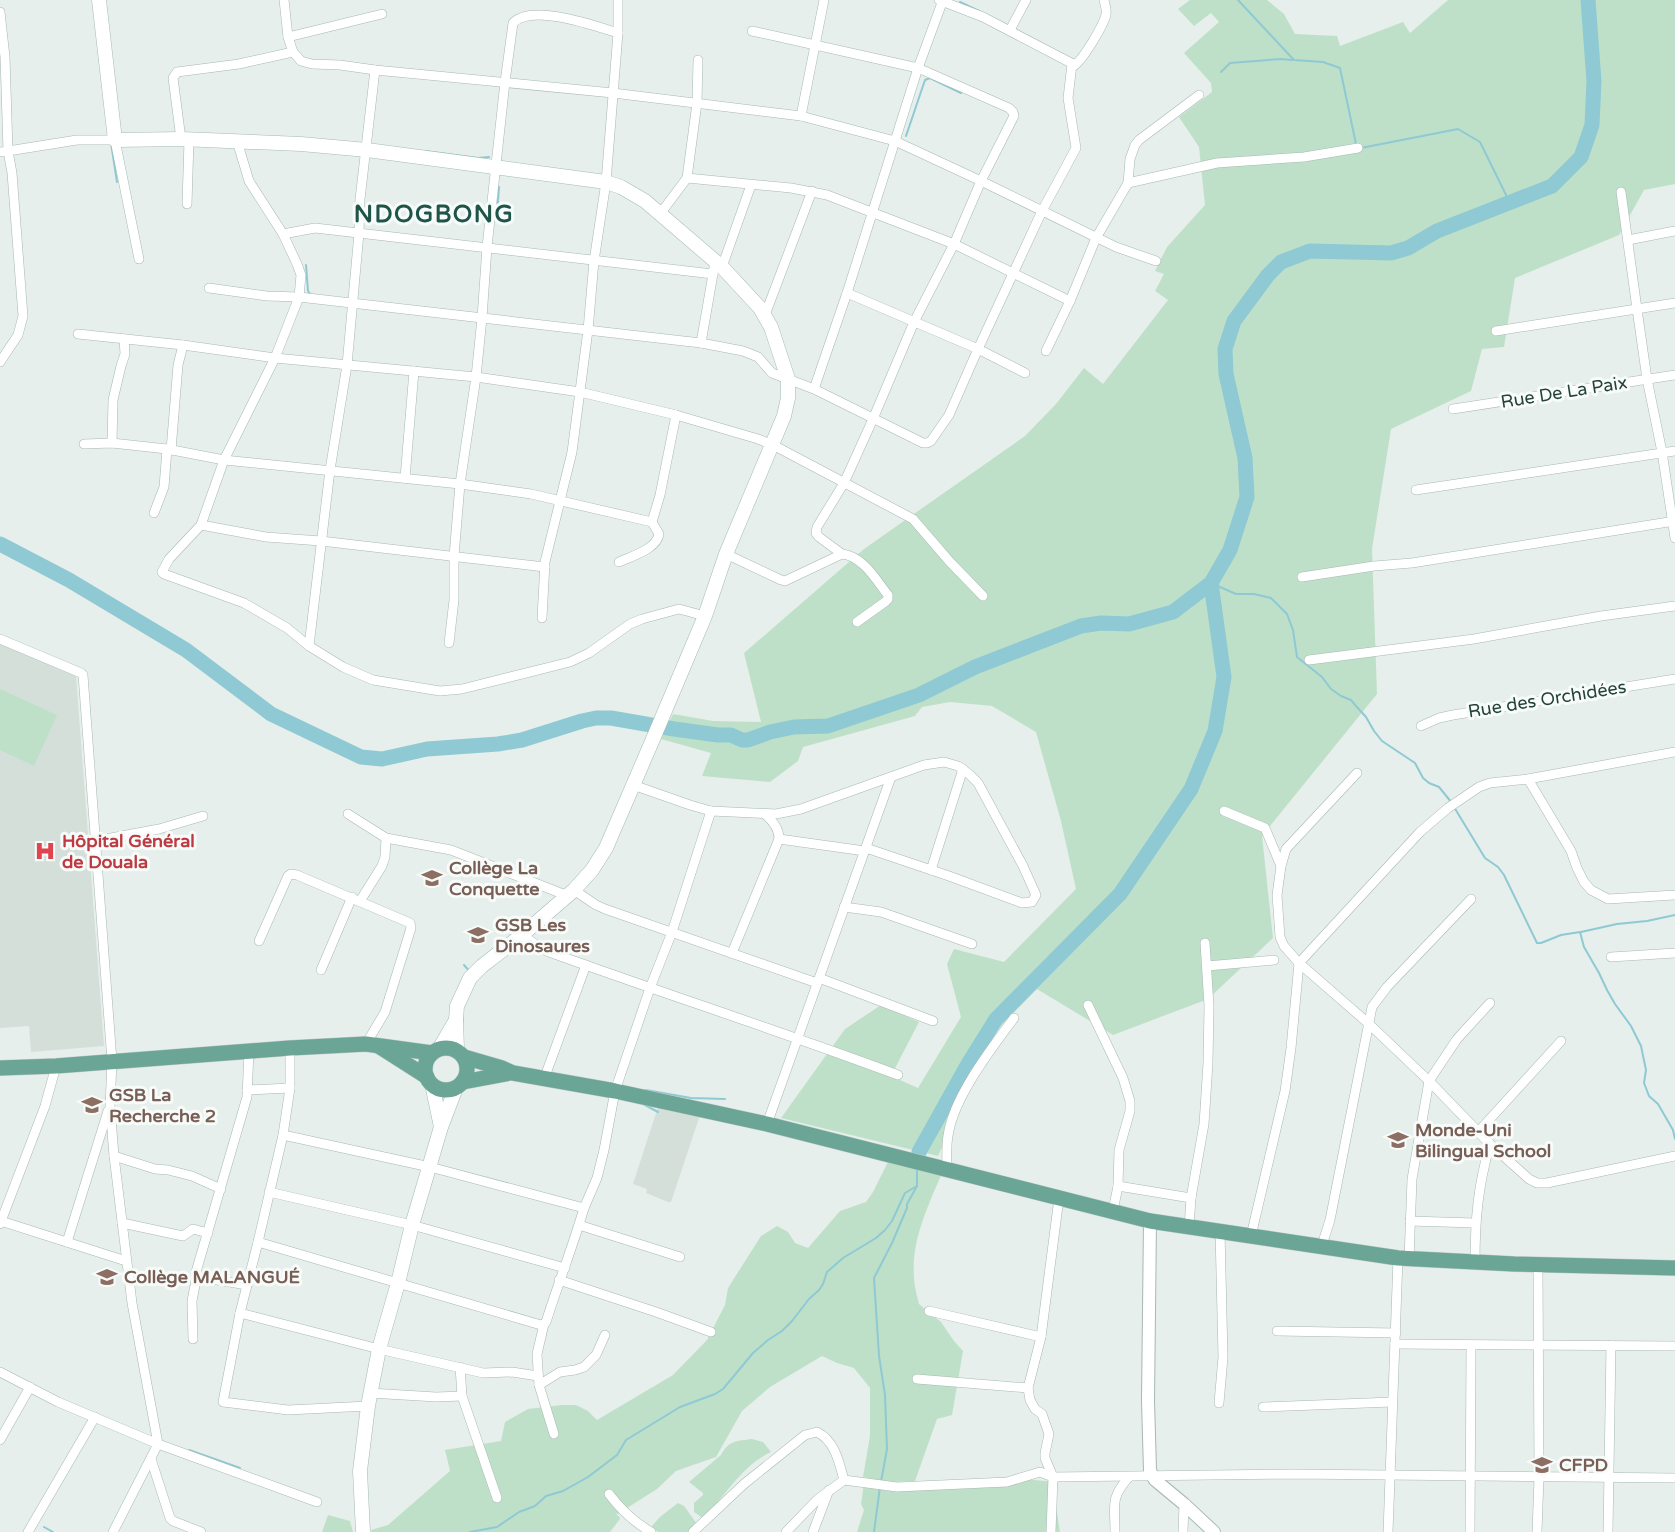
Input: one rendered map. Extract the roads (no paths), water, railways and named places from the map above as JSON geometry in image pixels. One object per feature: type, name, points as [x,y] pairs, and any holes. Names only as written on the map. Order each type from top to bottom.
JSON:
[{"type":"main road","points":[[99,0],[115,140],[185,139],[301,144],[367,150],[606,182],[633,193],[660,214],[750,295],[771,327],[788,379],[788,398],[784,416],[773,445],[726,554],[705,616],[618,822],[600,859],[571,893],[482,966],[470,978],[460,998],[456,1020],[460,1054],[467,1065],[467,1074],[459,1085],[441,1127],[379,1349],[369,1400],[360,1471],[363,1532]]},
{"type":"main road","points":[[441,1127],[425,1069],[427,1060],[436,1051],[456,1020]]},
{"type":"main road","points":[[373,1046],[439,1089],[448,1090],[459,1085],[513,1073]]},
{"type":"main road","points":[[0,1068],[56,1066],[290,1048],[373,1046],[436,1051],[448,1048],[513,1073],[615,1091],[767,1124],[1150,1221],[1404,1259],[1675,1268]]},
{"type":"street","points":[[284,0],[288,37],[293,52],[301,61],[312,64],[614,93],[801,116],[895,141],[1096,238],[1156,261]]},
{"type":"street","points":[[542,618],[545,567],[572,452],[588,330],[594,261],[606,182],[618,33],[618,0]]},
{"type":"street","points":[[801,116],[824,0]]},
{"type":"street","points":[[814,388],[847,293],[941,0],[1010,30],[1072,64],[1077,64],[1087,51],[1106,16],[1104,0]]},
{"type":"street","points":[[1010,30],[1026,0]]},
{"type":"street","points":[[0,12],[5,57],[4,152],[12,173],[23,316],[18,335],[0,362]]},
{"type":"street","points":[[288,37],[382,14]]},
{"type":"street","points":[[449,643],[454,600],[454,556],[460,484],[476,377],[487,247],[513,23],[522,16],[542,15],[561,17],[618,33]]},
{"type":"street","points":[[752,31],[918,68],[1009,108],[1014,116],[981,181],[954,244],[914,322],[844,483],[817,527],[816,533],[819,537],[842,554],[858,558],[888,595],[885,602],[857,622]]},
{"type":"street","points":[[187,204],[185,139],[173,78],[177,72],[239,64],[293,52]]},
{"type":"street","points":[[660,214],[687,178],[697,103],[698,60]]},
{"type":"street","points":[[209,288],[701,343],[743,351],[758,357],[770,371],[814,388],[922,443],[927,443],[949,415],[1042,211],[1076,148],[1068,98],[1072,64]]},
{"type":"street","points":[[309,646],[330,470],[347,365],[360,200],[375,70]]},
{"type":"street","points":[[1046,351],[1096,238],[1128,183],[1130,159],[1135,145],[1199,95]]},
{"type":"street","points":[[4,152],[77,140],[115,140],[139,259]]},
{"type":"street","points":[[237,141],[249,181],[283,234],[301,275],[299,297],[275,358],[224,460],[201,525],[170,559],[163,573],[244,603],[287,628],[309,646],[343,667],[373,680],[440,691],[462,689],[570,662],[589,653],[630,624],[642,619],[679,609],[705,616]]},
{"type":"street","points":[[1128,183],[1217,163],[1304,157],[1358,148]]},
{"type":"street","points":[[687,178],[812,191],[954,244],[1070,301]]},
{"type":"street","points":[[701,343],[717,267],[752,185]]},
{"type":"street","points":[[765,315],[812,191]]},
{"type":"street","points":[[1621,192],[1636,309],[1675,538]]},
{"type":"street","points":[[283,234],[315,228],[594,261],[717,267]]},
{"type":"street","points":[[1628,240],[1675,231]]},
{"type":"street","points":[[847,293],[978,349],[1025,373]]},
{"type":"street","points":[[1496,331],[1675,303]]},
{"type":"street","points":[[78,334],[275,358],[476,377],[580,392],[676,415],[773,445],[913,519],[983,596]]},
{"type":"street","points":[[111,443],[112,400],[125,354],[124,339]]},
{"type":"street","points":[[154,513],[164,487],[178,365],[183,345]]},
{"type":"street","points":[[405,478],[414,371]]},
{"type":"street","name":"Rue De La Paix","points":[[1453,409],[1675,375]]},
{"type":"street","points":[[651,522],[660,495],[676,415]]},
{"type":"street","points":[[84,444],[111,443],[169,449],[224,460],[460,484],[531,494],[651,522],[659,534],[656,542],[644,551],[619,562]]},
{"type":"street","points":[[1416,490],[1675,451]]},
{"type":"street","points":[[1302,577],[1374,566],[1412,563],[1673,522]]},
{"type":"street","points":[[201,525],[266,537],[321,541],[545,567]]},
{"type":"street","points":[[726,554],[785,580],[842,554]]},
{"type":"street","points":[[1309,660],[1474,639],[1601,616],[1675,606]]},
{"type":"street","points":[[0,639],[83,675],[112,1061],[110,1106],[114,1156],[132,1303],[158,1444],[114,1532]]},
{"type":"street","name":"Rue des Orchidées","points":[[1421,726],[1453,715],[1675,679]]},
{"type":"street","points":[[1251,1236],[1285,1091],[1299,963],[1420,832],[1448,808],[1479,787],[1490,783],[1528,779],[1675,752]]},
{"type":"street","points":[[633,785],[711,811],[776,814],[801,809],[924,765],[944,762],[963,769],[983,790],[1036,895],[1032,902],[1022,903],[865,849],[779,839]]},
{"type":"street","points":[[931,870],[963,769]]},
{"type":"street","points":[[1357,773],[1286,849],[1277,895],[1280,937],[1284,946],[1299,963],[1368,1023],[1429,1081],[1490,1144],[1529,1179],[1537,1183],[1547,1183],[1675,1156]]},
{"type":"street","points":[[767,1124],[891,777]]},
{"type":"street","points":[[1528,779],[1571,851],[1581,875],[1591,890],[1608,899],[1675,895]]},
{"type":"street","points":[[554,1434],[538,1381],[537,1354],[544,1324],[584,1208],[597,1178],[615,1091],[650,988],[672,932],[711,811]]},
{"type":"street","points":[[1224,811],[1266,828],[1281,866]]},
{"type":"street","points":[[348,814],[386,838],[451,850],[571,893],[596,905],[732,953],[818,980],[933,1022]]},
{"type":"street","points":[[732,953],[779,839],[776,826],[765,814]]},
{"type":"street","points":[[95,841],[159,829],[203,816]]},
{"type":"street","points":[[321,970],[356,899],[382,866],[386,838]]},
{"type":"street","points":[[258,941],[288,876],[291,874],[297,874],[410,923],[411,928],[373,1046]]},
{"type":"street","points":[[1321,1248],[1330,1220],[1368,1023],[1376,1000],[1471,899]]},
{"type":"street","points":[[844,907],[881,912],[972,944]]},
{"type":"street","points":[[522,934],[549,952],[798,1037],[898,1075]]},
{"type":"street","points":[[1189,1227],[1191,1198],[1204,1124],[1208,1063],[1209,1006],[1205,943]]},
{"type":"street","points":[[1611,957],[1675,953]]},
{"type":"street","points":[[1207,966],[1274,960]]},
{"type":"street","points":[[544,1078],[586,965]]},
{"type":"street","points":[[1388,1532],[1396,1333],[1410,1221],[1412,1179],[1429,1081],[1457,1039],[1491,1003]]},
{"type":"street","points":[[1088,1005],[1123,1078],[1130,1101],[1130,1111],[1119,1150],[1118,1186],[1113,1211]]},
{"type":"street","points":[[947,1169],[947,1136],[958,1106],[986,1056],[1014,1018]]},
{"type":"street","points":[[1478,1132],[1561,1041]]},
{"type":"street","points":[[290,1048],[290,1088],[283,1135],[240,1313],[223,1402],[288,1410],[369,1400],[462,1396]]},
{"type":"street","points":[[193,1339],[192,1301],[196,1272],[247,1090],[249,1051]]},
{"type":"street","points":[[56,1066],[45,1106],[1,1222],[126,1261]]},
{"type":"street","points":[[247,1090],[290,1088]]},
{"type":"street","points":[[66,1242],[110,1106]]},
{"type":"street","points":[[283,1135],[430,1167],[584,1208]]},
{"type":"street","points":[[1475,1263],[1475,1223],[1479,1191],[1490,1144]]},
{"type":"street","points":[[114,1156],[155,1169],[192,1176],[221,1189]]},
{"type":"street","points":[[1118,1186],[1191,1198]]},
{"type":"street","points":[[269,1192],[412,1226],[565,1268]]},
{"type":"street","points":[[1051,1532],[1053,1477],[1045,1458],[1049,1437],[1042,1414],[1035,1409],[1030,1400],[1028,1388],[1041,1337],[1059,1198]]},
{"type":"street","points":[[1150,1221],[1148,1401],[1152,1475],[1214,1532]]},
{"type":"street","points":[[1410,1221],[1475,1223]]},
{"type":"street","points":[[122,1223],[183,1236],[193,1229],[208,1233]]},
{"type":"street","points":[[579,1225],[680,1257]]},
{"type":"street","points":[[1219,1403],[1223,1357],[1220,1231]]},
{"type":"street","points":[[258,1242],[540,1325],[544,1324]]},
{"type":"street","points":[[1538,1265],[1538,1532]]},
{"type":"street","points":[[197,1275],[247,1285]]},
{"type":"street","points":[[559,1280],[711,1332]]},
{"type":"street","points":[[929,1311],[1041,1337]]},
{"type":"street","points":[[240,1313],[483,1373],[512,1372],[538,1381],[560,1372],[584,1367],[596,1355],[605,1335]]},
{"type":"street","points":[[1277,1331],[1396,1333]]},
{"type":"street","points":[[1395,1344],[1675,1346]]},
{"type":"street","points":[[1470,1532],[1471,1345]]},
{"type":"street","points":[[1608,1532],[1611,1345]]},
{"type":"street","points":[[460,1367],[462,1396],[497,1498]]},
{"type":"street","points":[[0,1372],[30,1388],[158,1444],[317,1502]]},
{"type":"street","points":[[917,1379],[1028,1388]]},
{"type":"street","points":[[0,1440],[30,1388]]},
{"type":"street","points":[[1263,1407],[1392,1402]]},
{"type":"street","points":[[28,1532],[95,1417]]},
{"type":"street","points":[[693,1532],[744,1484],[805,1435],[817,1432],[827,1438],[837,1457],[844,1480]]},
{"type":"street","points":[[151,1458],[170,1518],[201,1532]]},
{"type":"street","points":[[786,1532],[818,1498],[844,1480],[897,1486],[1008,1482],[1040,1472],[1053,1477],[1294,1474],[1675,1478]]},
{"type":"street","points":[[1115,1532],[1115,1498],[1120,1487],[1129,1477]]},
{"type":"street","points":[[813,1532],[829,1490]]},
{"type":"street","points":[[609,1494],[623,1511],[651,1532]]},
{"type":"street","points":[[1183,1532],[1184,1504]]},
{"type":"waterway","points":[[1238,0],[1294,60],[1323,62],[1340,68],[1356,144]]},
{"type":"waterway","points":[[0,544],[69,580],[186,650],[271,714],[361,757],[382,759],[427,749],[522,740],[596,718],[611,718],[674,729],[731,735],[742,740],[794,727],[828,726],[919,695],[975,667],[1081,626],[1101,623],[1129,624],[1173,612],[1211,583],[1230,550],[1247,497],[1245,458],[1226,374],[1225,349],[1234,321],[1268,275],[1281,262],[1310,251],[1391,253],[1408,248],[1437,231],[1552,186],[1581,157],[1592,125],[1594,81],[1588,0]]},
{"type":"waterway","points":[[960,2],[979,11]]},
{"type":"waterway","points":[[1221,72],[1230,63],[1292,60]]},
{"type":"waterway","points":[[906,136],[925,80],[930,78],[961,93]]},
{"type":"waterway","points":[[1361,148],[1458,129],[1480,142],[1510,203]]},
{"type":"waterway","points":[[111,143],[117,182]]},
{"type":"waterway","points":[[425,151],[478,158],[489,157]]},
{"type":"waterway","points":[[497,216],[499,187]]},
{"type":"waterway","points":[[306,265],[308,291],[311,295]]},
{"type":"waterway","points":[[1211,583],[1236,594],[1254,594],[1271,598],[1287,614],[1293,630],[1297,657],[1322,677],[1331,689],[1351,700],[1382,741],[1415,763],[1423,778],[1439,787],[1452,803]]},
{"type":"waterway","points":[[919,1152],[996,1019],[1120,894],[1191,789],[1215,731],[1224,677],[1211,583]]},
{"type":"waterway","points":[[1454,807],[1485,858],[1498,867],[1504,875],[1537,943],[1561,935],[1580,932],[1584,947],[1607,990],[1631,1026],[1641,1046],[1646,1070],[1644,1083],[1649,1096],[1658,1104],[1673,1130],[1675,1139]]},
{"type":"waterway","points":[[1581,932],[1675,915]]},
{"type":"waterway","points":[[464,965],[470,972]]},
{"type":"waterway","points":[[646,1090],[691,1098],[725,1099]]},
{"type":"waterway","points":[[645,1105],[658,1112]]},
{"type":"waterway","points":[[881,1482],[887,1449],[885,1395],[879,1356],[874,1278],[917,1186],[917,1169]]},
{"type":"waterway","points":[[470,1532],[497,1527],[519,1512],[535,1506],[546,1496],[563,1491],[588,1477],[617,1455],[626,1440],[680,1407],[723,1389],[753,1353],[792,1321],[819,1290],[827,1272],[843,1258],[885,1230],[892,1221],[905,1193],[917,1186]]},
{"type":"waterway","points":[[189,1450],[240,1468]]},
{"type":"waterway","points":[[874,1532],[880,1487]]},
{"type":"waterway","points":[[44,1527],[53,1532]]},
{"type":"place","name":"Hôpital Général de Douala","points":[[45,851]]},
{"type":"place","name":"Collège La Conquette","points":[[432,878]]},
{"type":"place","name":"GSB Les Dinosaures","points":[[478,935]]},
{"type":"place","name":"GSB La Recherche 2","points":[[92,1105]]},
{"type":"place","name":"Monde-Uni Bilingual School","points":[[1398,1140]]},
{"type":"place","name":"Collège MALANGUÉ","points":[[107,1277]]},
{"type":"place","name":"CFPD","points":[[1542,1465]]},
{"type":"district","name":"NDOGBONG","points":[[434,214]]}]
